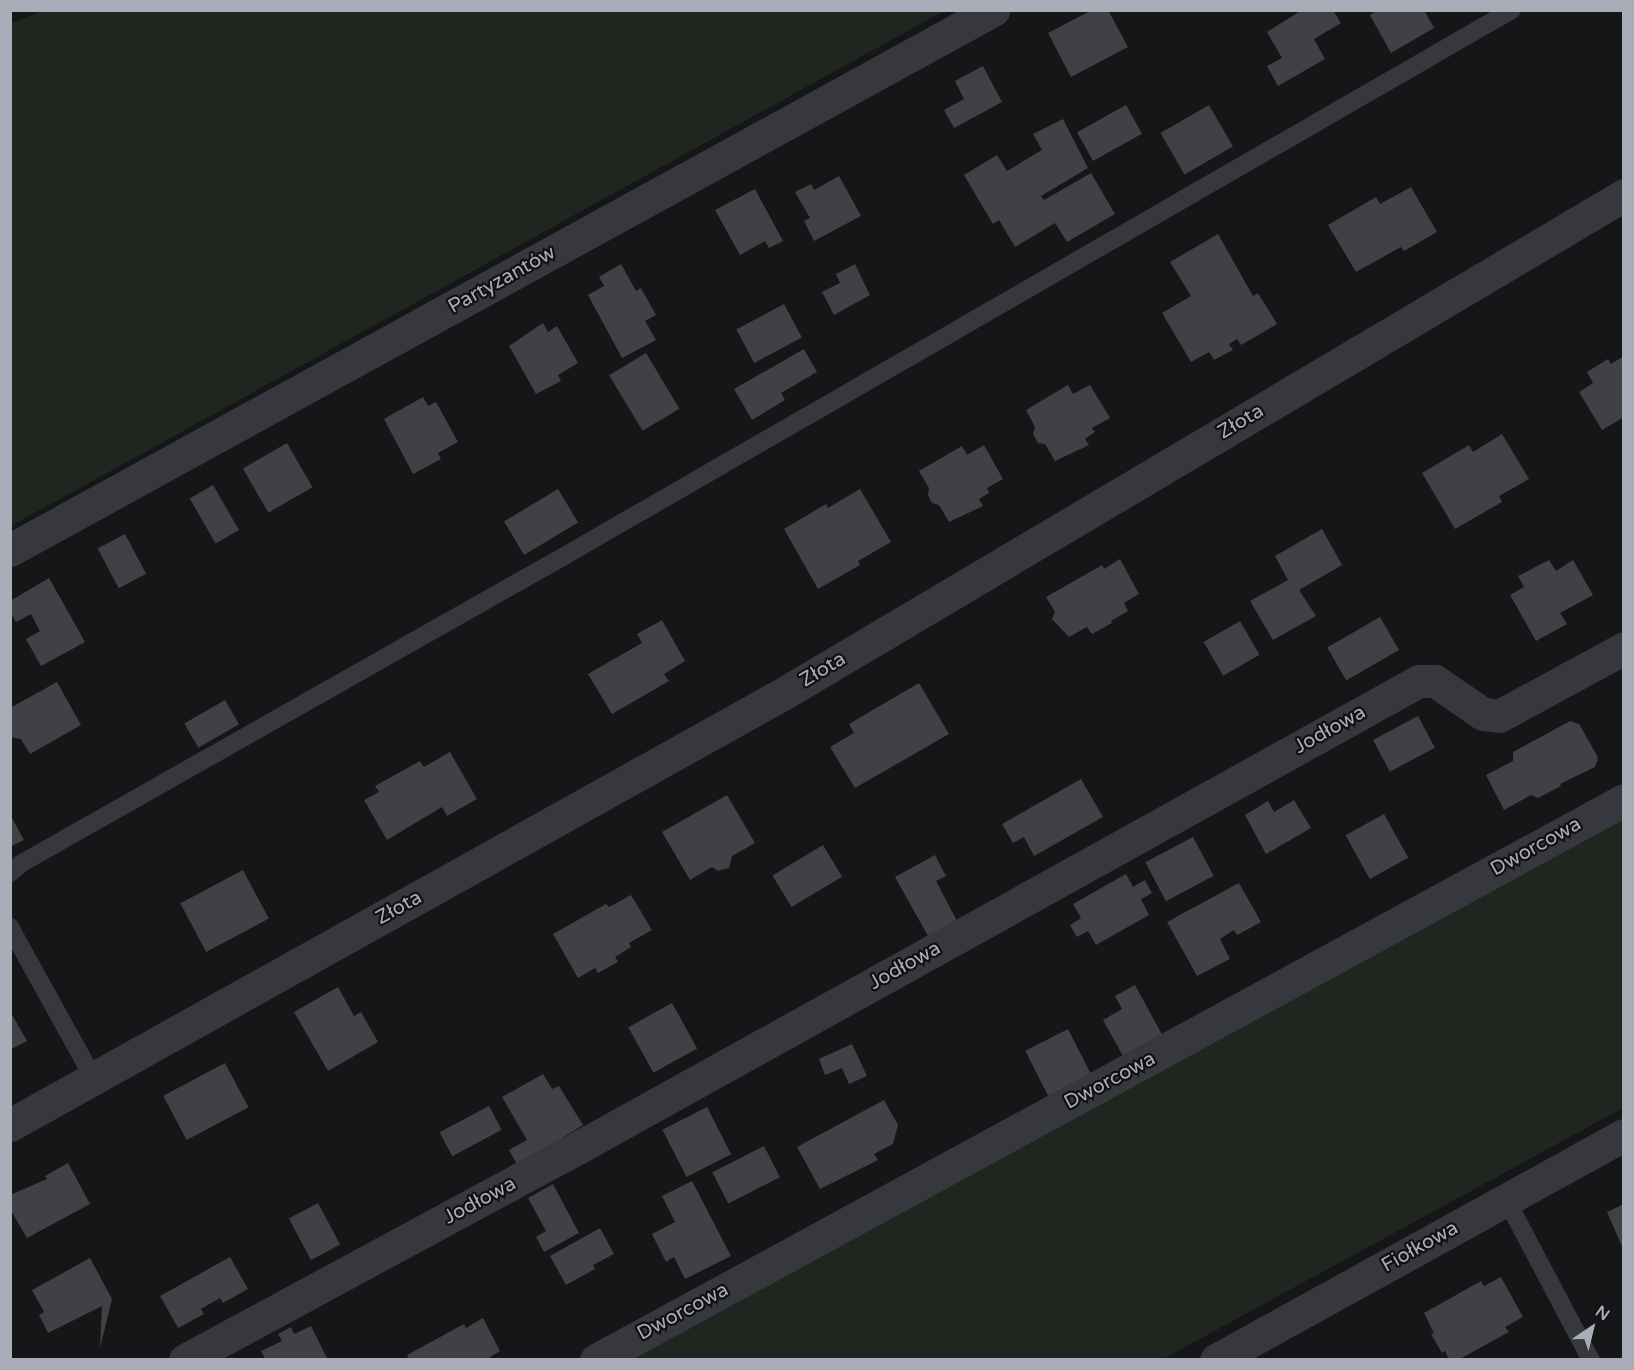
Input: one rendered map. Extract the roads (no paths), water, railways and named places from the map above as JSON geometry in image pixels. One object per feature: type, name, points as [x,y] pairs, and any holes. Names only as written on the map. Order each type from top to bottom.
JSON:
[{"type":"street","name":"Partyzantów","points":[[10,550],[993,10]]},
{"type":"street","name":"Złota","points":[[10,1125],[786,692],[1623,195]]},
{"type":"street","name":"Jodłowa","points":[[185,1359],[563,1156],[1419,681],[1435,681],[1483,714],[1499,716],[1623,648]]},
{"type":"street","name":"Dworcowa","points":[[596,1359],[1623,800]]},
{"type":"street","name":"Fiołkowa","points":[[1216,1359],[1623,1135]]},
{"type":"lane","points":[[10,873],[22,863],[587,543],[1512,10]]},
{"type":"lane","points":[[10,927],[94,1079]]},
{"type":"lane","points":[[1506,1199],[1591,1359]]}]
